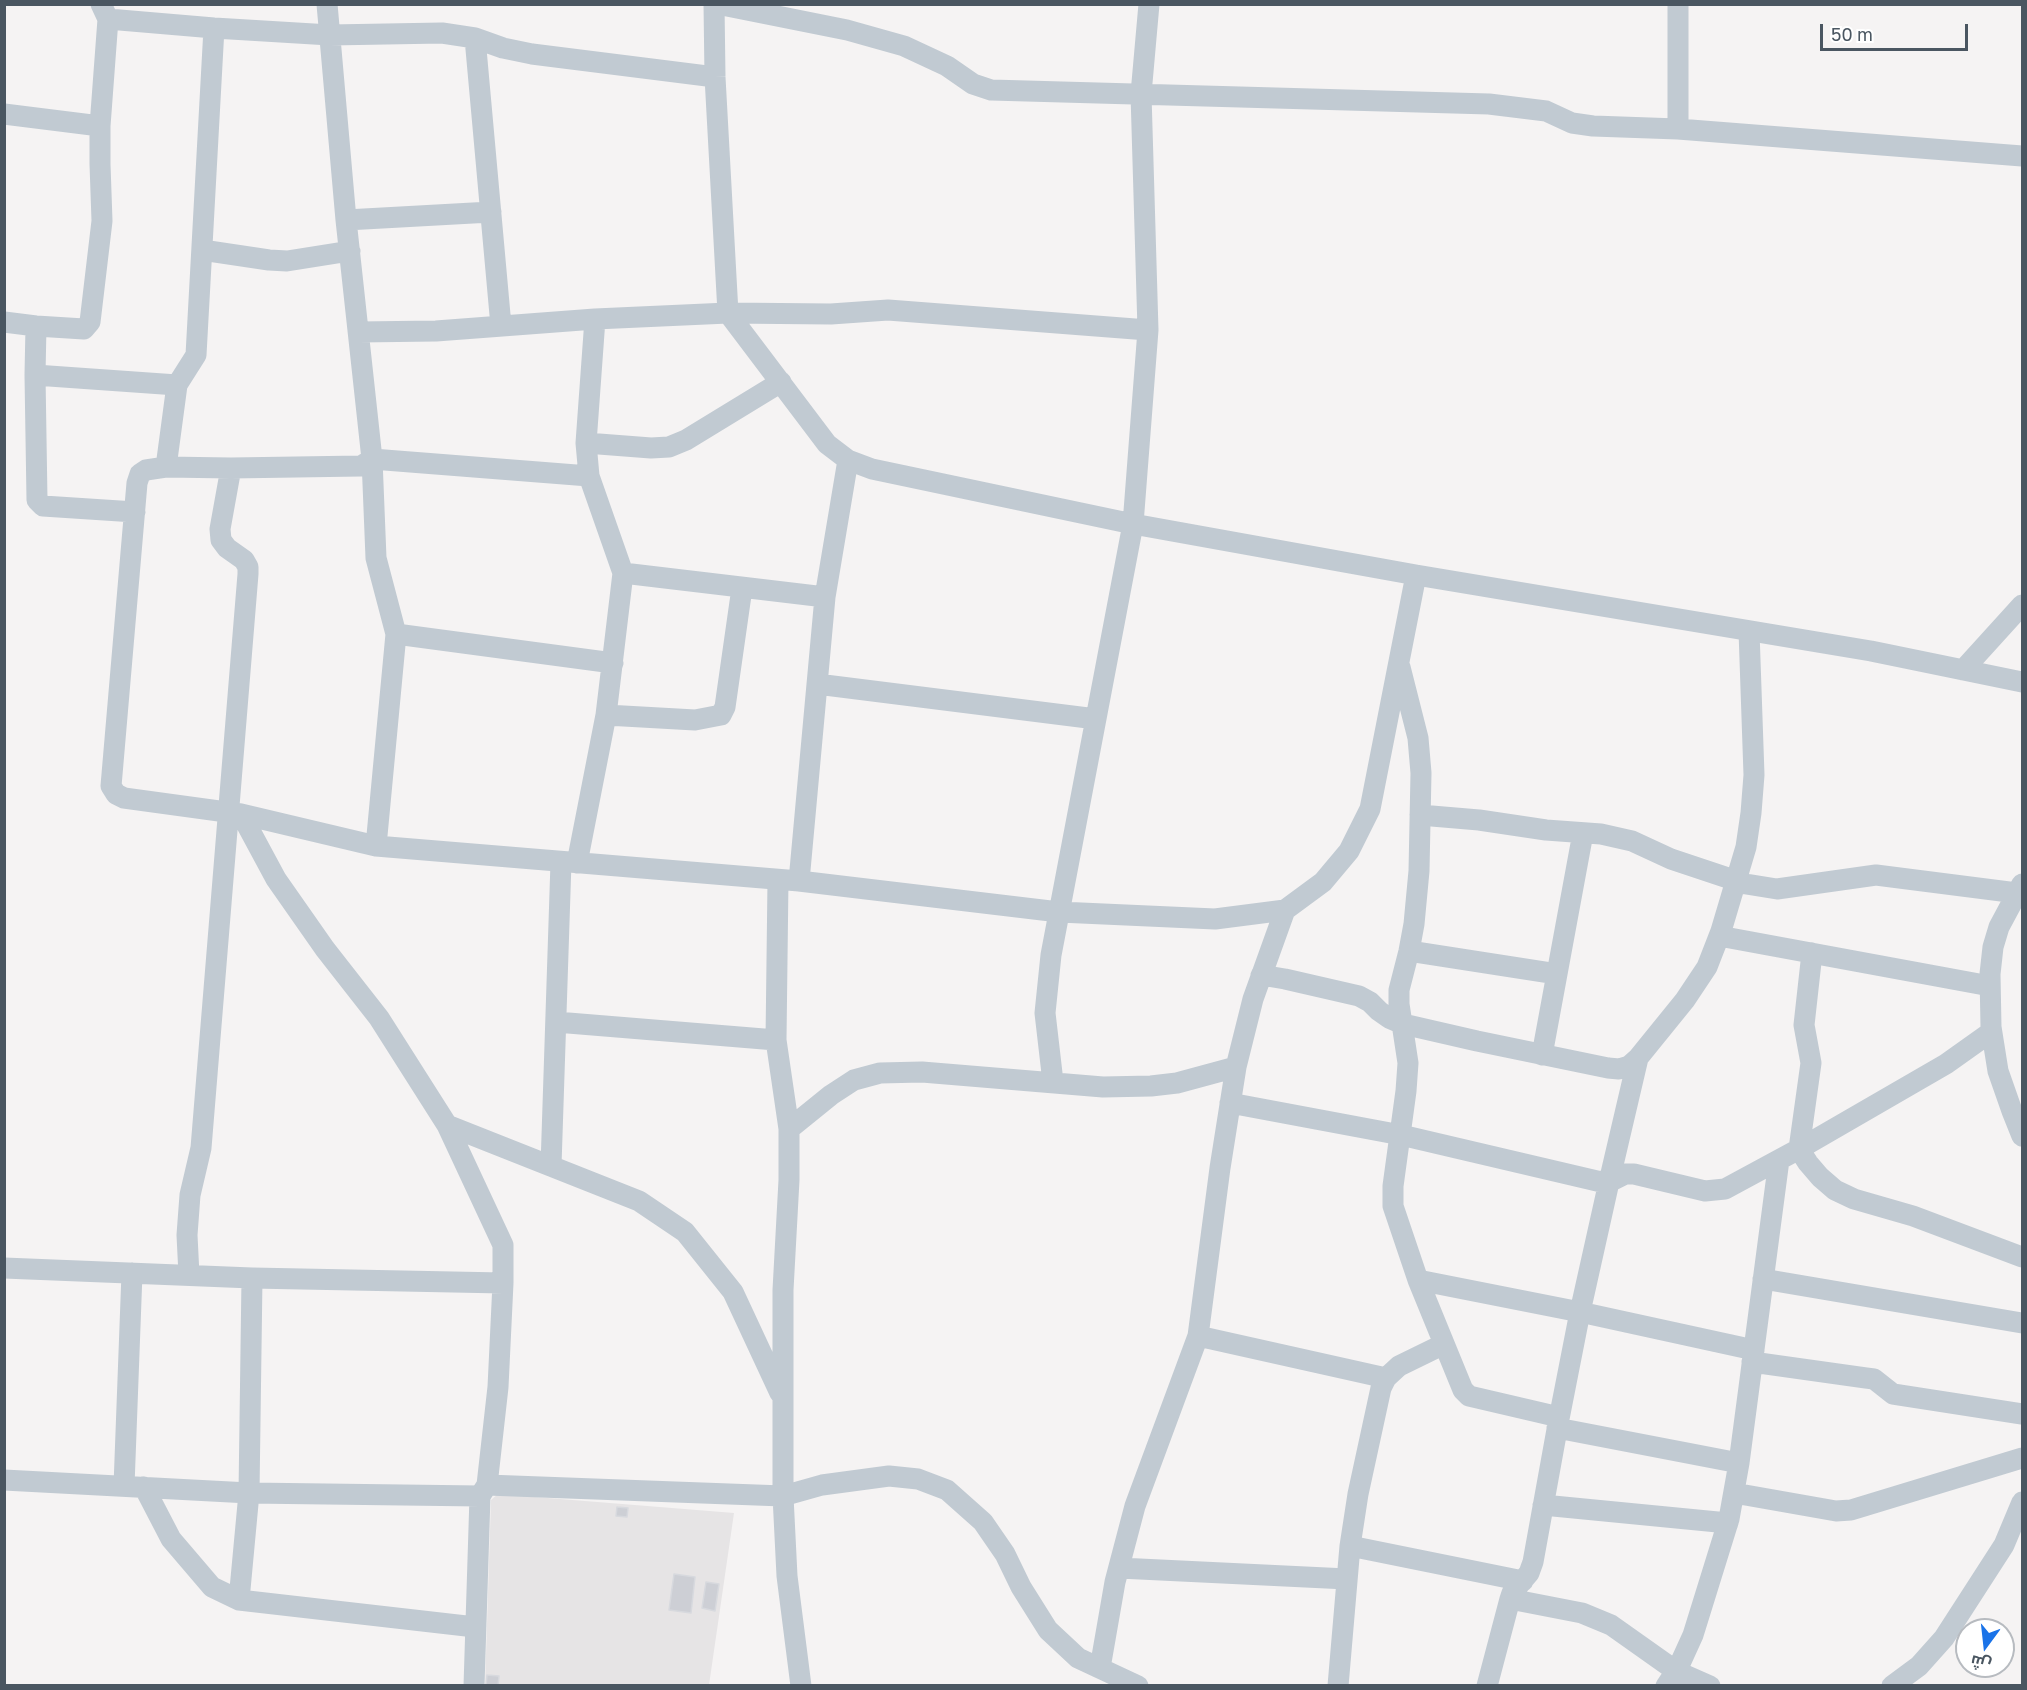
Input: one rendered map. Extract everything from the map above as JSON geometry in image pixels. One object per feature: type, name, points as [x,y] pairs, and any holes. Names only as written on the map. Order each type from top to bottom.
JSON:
[{"type":"street","points":[[327,4],[346,220],[372,459],[376,558],[396,634],[376,846]]},
{"type":"street","points":[[2022,156],[1678,129],[1593,126],[1572,123],[1546,111],[1489,104],[991,90],[973,84],[946,66],[904,46],[848,30],[716,4],[715,77],[728,313],[827,444],[848,460],[872,469],[1133,524],[1416,575],[1871,651],[2022,682]]},
{"type":"street","points":[[1053,1082],[1045,1013],[1047,983],[1133,524],[1148,330],[1141,94],[1149,4]]},
{"type":"street","points":[[1678,4],[1678,129]]},
{"type":"street","points":[[4,322],[84,329],[90,322],[102,221],[100,126],[104,12],[214,28],[330,35],[442,33],[476,39],[532,54],[715,77]]},
{"type":"street","points":[[166,467],[177,385],[196,355],[214,28]]},
{"type":"street","points":[[476,39],[501,326]]},
{"type":"street","points":[[4,114],[100,126]]},
{"type":"street","points":[[346,220],[491,212]]},
{"type":"street","points":[[202,250],[287,261],[350,251]]},
{"type":"street","points":[[358,332],[408,333],[596,319],[728,313],[804,314],[888,310],[1148,330]]},
{"type":"street","points":[[551,1166],[556,1022],[569,862],[606,715],[623,573],[589,476],[586,443],[596,319]]},
{"type":"street","points":[[36,326],[37,500],[39,504],[135,513]]},
{"type":"street","points":[[35,375],[177,385]]},
{"type":"street","points":[[586,443],[651,448],[669,447],[686,440],[781,382]]},
{"type":"street","points":[[589,476],[372,459],[360,466],[166,467],[146,470],[140,474],[137,483],[111,786],[116,794],[124,798],[235,813],[376,846],[799,881],[1059,912],[1215,920],[1285,910],[1323,882],[1349,851],[1370,809],[1416,575]]},
{"type":"street","points":[[799,881],[825,597],[848,460]]},
{"type":"street","points":[[189,1275],[187,1235],[190,1195],[201,1148],[235,813],[248,574],[248,567],[244,560],[227,548],[221,540],[220,529],[231,468]]},
{"type":"street","points":[[623,573],[825,597]]},
{"type":"street","points":[[606,715],[695,720],[721,715],[725,707],[742,588]]},
{"type":"street","points":[[1963,670],[2022,605]]},
{"type":"street","points":[[1262,975],[1359,996],[1389,1018],[1403,1024],[1619,1069],[1629,1066],[1638,1058],[1698,982],[1707,967],[1719,936],[1746,847],[1753,785],[1754,732],[1749,631]]},
{"type":"street","points":[[396,634],[613,663]]},
{"type":"street","points":[[1399,662],[1418,738],[1421,773],[1419,871],[1409,951],[1399,990],[1408,1063],[1393,1186],[1394,1206],[1418,1280],[1463,1390],[1469,1396],[1558,1422],[1739,1462]]},
{"type":"street","points":[[817,684],[1096,719]]},
{"type":"street","points":[[235,813],[276,879],[325,949],[379,1018],[447,1125],[503,1245],[498,1387],[484,1491],[475,1626],[474,1686]]},
{"type":"street","points":[[1420,815],[1479,819],[1530,828],[1601,834],[1632,841],[1671,859],[1736,881],[1777,889],[1876,875],[2020,889],[1999,927],[1993,947],[1990,986],[1991,1032],[1998,1071],[2022,1136]]},
{"type":"street","points":[[1542,1054],[1583,833]]},
{"type":"street","points":[[778,880],[777,1040],[789,1129],[789,1180],[783,1290],[783,1496],[787,1576],[801,1686]]},
{"type":"street","points":[[1100,1668],[1119,1568],[1135,1506],[1198,1336],[1236,1067],[1253,999],[1285,910]]},
{"type":"street","points":[[1719,936],[1990,986]]},
{"type":"street","points":[[1409,951],[1557,974]]},
{"type":"street","points":[[1812,953],[1804,1025],[1811,1063],[1799,1149],[1820,1177],[1835,1190],[1854,1199],[1913,1216],[2022,1257]]},
{"type":"street","points":[[556,1022],[777,1040]]},
{"type":"street","points":[[1230,1103],[1401,1135],[1597,1181],[1608,1182],[1625,1174],[1634,1174],[1705,1191],[1725,1189],[1799,1149],[1946,1064],[1991,1032]]},
{"type":"street","points":[[1487,1686],[1512,1593],[1523,1581],[1533,1562],[1580,1312],[1638,1058]]},
{"type":"street","points":[[789,1129],[831,1095],[854,1080],[880,1073],[922,1072],[1103,1087],[1178,1083],[1236,1067]]},
{"type":"street","points":[[447,1125],[639,1201],[685,1232],[733,1292],[782,1398]]},
{"type":"street","points":[[1671,1678],[1693,1635],[1728,1523],[1739,1462],[1779,1160]]},
{"type":"street","points":[[4,1268],[252,1278],[503,1283]]},
{"type":"street","points":[[132,1273],[134,1487],[171,1539],[212,1587],[239,1600],[475,1626]]},
{"type":"street","points":[[239,1600],[249,1493],[252,1278]]},
{"type":"street","points":[[1763,1279],[2022,1323]]},
{"type":"street","points":[[1418,1280],[1580,1312],[1753,1356],[1874,1379],[1893,1394],[2022,1414]]},
{"type":"street","points":[[1198,1336],[1386,1378]]},
{"type":"street","points":[[1338,1686],[1350,1546],[1358,1494],[1378,1399],[1386,1378],[1399,1366],[1444,1344]]},
{"type":"street","points":[[1734,1493],[1836,1511],[1851,1510],[2022,1458]]},
{"type":"street","points":[[4,1480],[249,1493],[484,1491],[783,1496],[822,1485],[889,1476],[918,1479],[947,1490],[982,1522],[1005,1554],[1021,1587],[1048,1630],[1078,1658],[1138,1686]]},
{"type":"street","points":[[1892,1686],[1919,1666],[1944,1638],[2004,1545],[2022,1502]]},
{"type":"street","points":[[1544,1505],[1728,1523]]},
{"type":"street","points":[[1350,1546],[1523,1581]]},
{"type":"street","points":[[1119,1568],[1347,1579]]},
{"type":"street","points":[[1510,1599],[1582,1612],[1611,1624],[1671,1678],[1710,1686]]},
{"type":"shaded area","points":[[498,1494],[734,1513],[709,1685],[485,1686],[491,1500]]},
{"type":"building","points":[[617,1507],[628,1508],[627,1517],[616,1516]]},
{"type":"building","points":[[674,1574],[695,1577],[691,1613],[669,1610]]},
{"type":"building","points":[[706,1582],[719,1584],[715,1611],[702,1608]]},
{"type":"building","points":[[487,1675],[499,1676],[498,1686],[486,1686]]}]
